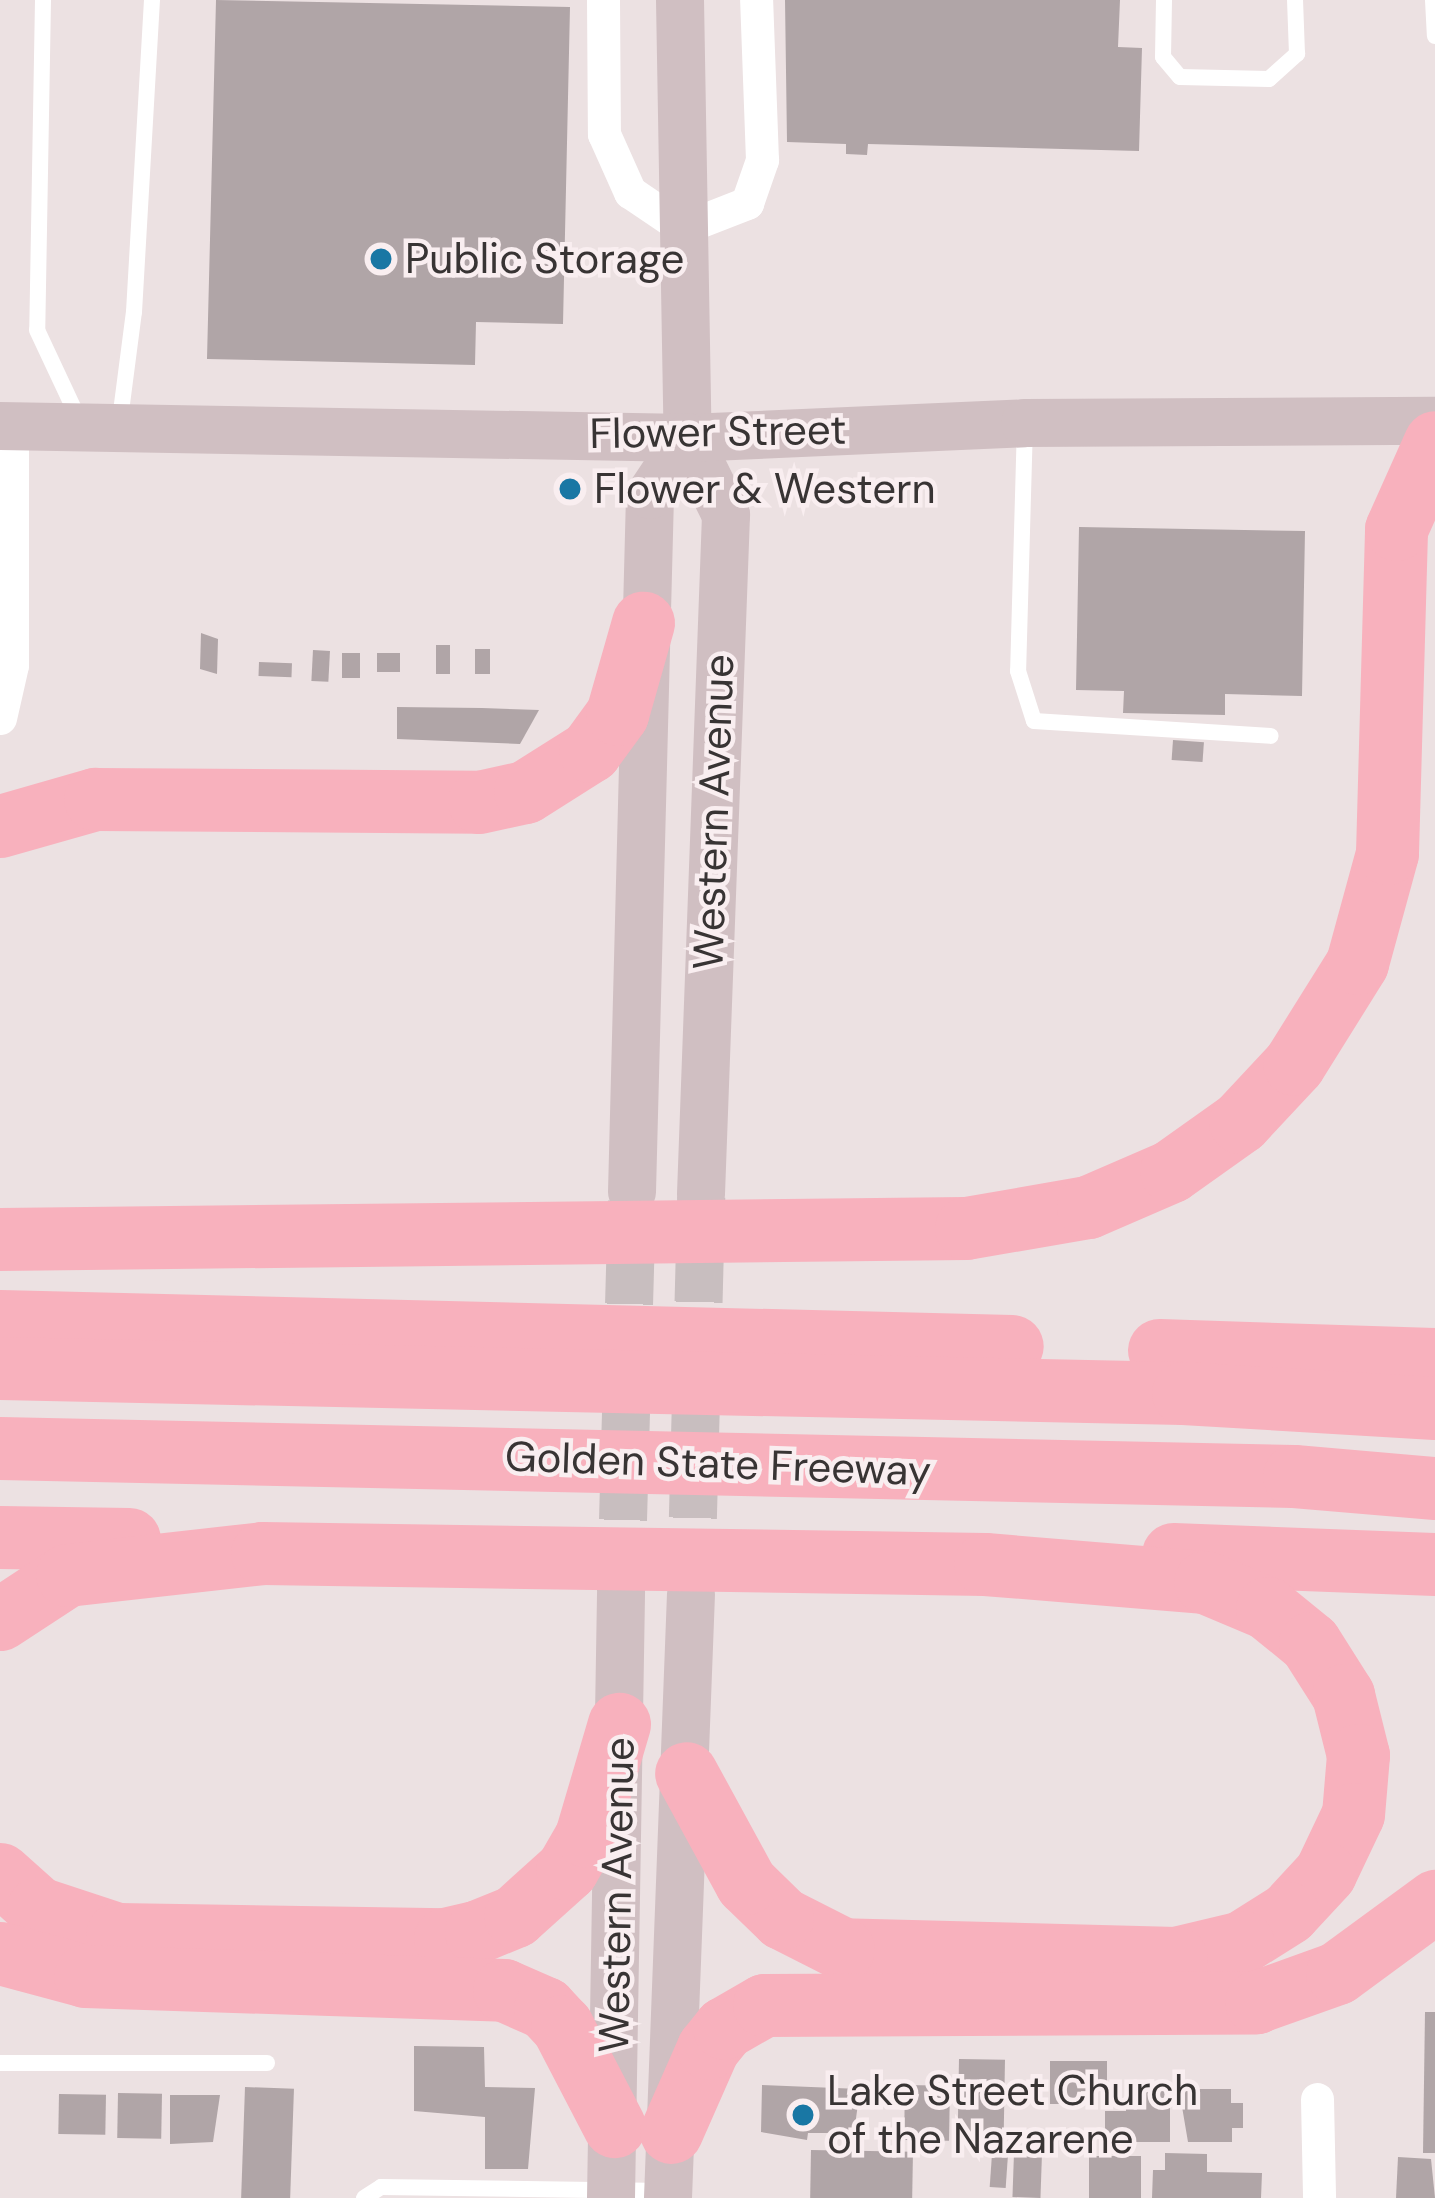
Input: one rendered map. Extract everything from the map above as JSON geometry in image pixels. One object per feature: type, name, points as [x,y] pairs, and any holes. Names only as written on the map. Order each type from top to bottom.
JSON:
[{"type":"highway","points":[[0,1239],[967,1228],[1088,1208],[1171,1172],[1240,1122],[1294,1064],[1357,963],[1387,854],[1396,529],[1435,442]]},
{"type":"highway","points":[[0,826],[95,799],[479,802],[525,792],[590,751],[617,714],[643,622]]},
{"type":"highway","name":"Golden State Freeway","points":[[0,1321],[567,1396],[749,1402],[1435,1359]]},
{"type":"highway","points":[[0,1368],[567,1396]]},
{"type":"highway","points":[[0,1404],[567,1396]]},
{"type":"highway","name":"Golden State Freeway","points":[[0,1448],[567,1396],[749,1402],[1294,1476],[1435,1488]]},
{"type":"highway","points":[[749,1402],[1435,1408]]},
{"type":"highway","points":[[749,1402],[1435,1440]]},
{"type":"highway","points":[[0,1537],[188,1540],[262,1553]]},
{"type":"highway","points":[[0,1619],[68,1575],[262,1553],[569,1554],[985,1564],[1205,1582],[1267,1608],[1310,1643],[1343,1695],[1358,1755],[1353,1814],[1325,1873],[1288,1913],[1242,1942],[1175,1958],[843,1949],[782,1918],[746,1882],[686,1773]]},
{"type":"highway","points":[[985,1564],[1169,1554],[1435,1564]]},
{"type":"highway","points":[[0,1874],[38,1908],[117,1934],[460,1936],[515,1916],[567,1869],[586,1836],[619,1724]]},
{"type":"highway","points":[[655,2161],[708,2048],[724,2028],[764,2005],[1256,2002],[1337,1973],[1435,1901]]},
{"type":"highway","points":[[0,1953],[85,1976],[504,1990],[545,2008],[562,2026],[655,2161]]},
{"type":"main road","name":"Western Avenue","points":[[680,0],[688,438],[726,515],[701,1195]]},
{"type":"main road","name":"Flower Street","points":[[6,426],[688,438],[1025,423],[1435,421]]},
{"type":"main road","name":"Western Avenue","points":[[632,1192],[643,622],[650,496],[688,438]]},
{"type":"main road","name":"Western Avenue","points":[[621,1592],[619,1724],[655,2161]]},
{"type":"main road","name":"Western Avenue","points":[[611,2195],[655,2161],[686,1773],[691,1594]]},
{"type":"street","points":[[603,0],[604,134],[630,193],[682,228],[747,203],[762,160],[756,0]]},
{"type":"street","points":[[0,718],[13,665],[6,426]]},
{"type":"street","points":[[1317,2099],[1319,2198]]},
{"type":"lane","points":[[43,0],[37,330],[100,427]]},
{"type":"lane","points":[[100,427],[134,312],[152,0]]},
{"type":"lane","points":[[1164,0],[1163,57],[1180,77],[1269,79],[1297,54],[1295,0]]},
{"type":"lane","points":[[1433,0],[1435,36]]},
{"type":"lane","points":[[1025,423],[1018,671],[1034,721],[1271,736]]},
{"type":"lane","points":[[0,2062],[267,2063]]},
{"type":"lane","points":[[364,2198],[381,2187],[419,2186],[611,2195],[655,2161]]},
{"type":"building","points":[[216,0],[570,7],[563,324],[476,322],[475,365],[207,359]]},
{"type":"building","points":[[785,0],[1120,0],[1118,47],[1142,48],[1139,151],[868,144],[867,155],[846,154],[846,144],[787,142]]},
{"type":"building","points":[[1079,527],[1305,531],[1302,696],[1225,694],[1225,715],[1123,713],[1124,691],[1076,690]]},
{"type":"building","points":[[201,633],[218,639],[217,674],[200,669]]},
{"type":"building","points":[[436,645],[450,645],[450,674],[436,674]]},
{"type":"building","points":[[475,649],[490,649],[490,674],[475,674]]},
{"type":"building","points":[[313,650],[330,651],[328,682],[311,681]]},
{"type":"building","points":[[342,653],[360,653],[360,678],[342,678]]},
{"type":"building","points":[[377,653],[400,653],[400,672],[377,672]]},
{"type":"building","points":[[259,662],[292,663],[291,677],[259,676]]},
{"type":"building","points":[[397,707],[539,710],[520,744],[397,739]]},
{"type":"building","points":[[1173,740],[1204,742],[1203,762],[1172,760]]},
{"type":"building","points":[[1425,2012],[1435,2012],[1435,2153],[1423,2153]]},
{"type":"building","points":[[414,2046],[484,2047],[485,2087],[535,2088],[528,2169],[485,2169],[485,2117],[414,2111]]},
{"type":"building","points":[[959,2059],[1005,2060],[1004,2144],[958,2143]]},
{"type":"building","points":[[1050,2061],[1107,2061],[1107,2091],[1081,2091],[1081,2104],[1050,2104]]},
{"type":"building","points":[[762,2085],[860,2089],[854,2133],[808,2133],[807,2140],[761,2132]]},
{"type":"building","points":[[905,2085],[950,2086],[949,2141],[904,2140]]},
{"type":"building","points":[[245,2087],[294,2089],[290,2198],[241,2198]]},
{"type":"building","points":[[1179,2089],[1231,2089],[1231,2103],[1243,2103],[1243,2128],[1232,2128],[1232,2142],[1188,2142]]},
{"type":"building","points":[[1126,2091],[1170,2091],[1170,2142],[1105,2142],[1105,2111],[1126,2111]]},
{"type":"building","points":[[118,2093],[162,2094],[161,2139],[117,2138]]},
{"type":"building","points":[[59,2094],[106,2095],[105,2135],[58,2134]]},
{"type":"building","points":[[170,2095],[220,2095],[213,2142],[170,2144]]},
{"type":"building","points":[[811,2150],[913,2152],[912,2198],[810,2198]]},
{"type":"building","points":[[1014,2153],[1042,2154],[1040,2198],[1012,2197]]},
{"type":"building","points":[[1165,2153],[1207,2154],[1207,2172],[1262,2173],[1261,2198],[1152,2198],[1153,2170],[1165,2170]]},
{"type":"building","points":[[992,2154],[1008,2155],[1006,2188],[990,2187]]},
{"type":"building","points":[[1089,2156],[1141,2156],[1141,2198],[1089,2198]]},
{"type":"building","points":[[1398,2157],[1431,2159],[1435,2198],[1396,2198]]},
{"type":"tunnel","points":[[691,1590],[701,1197]]},
{"type":"tunnel","points":[[621,1592],[632,1201]]},
{"type":"place","name":"Public Storage","points":[[381,259]]},
{"type":"place","name":"Flower & Western","points":[[570,489]]},
{"type":"place","name":"Lake Street Church of the Nazarene","points":[[803,2115]]}]
